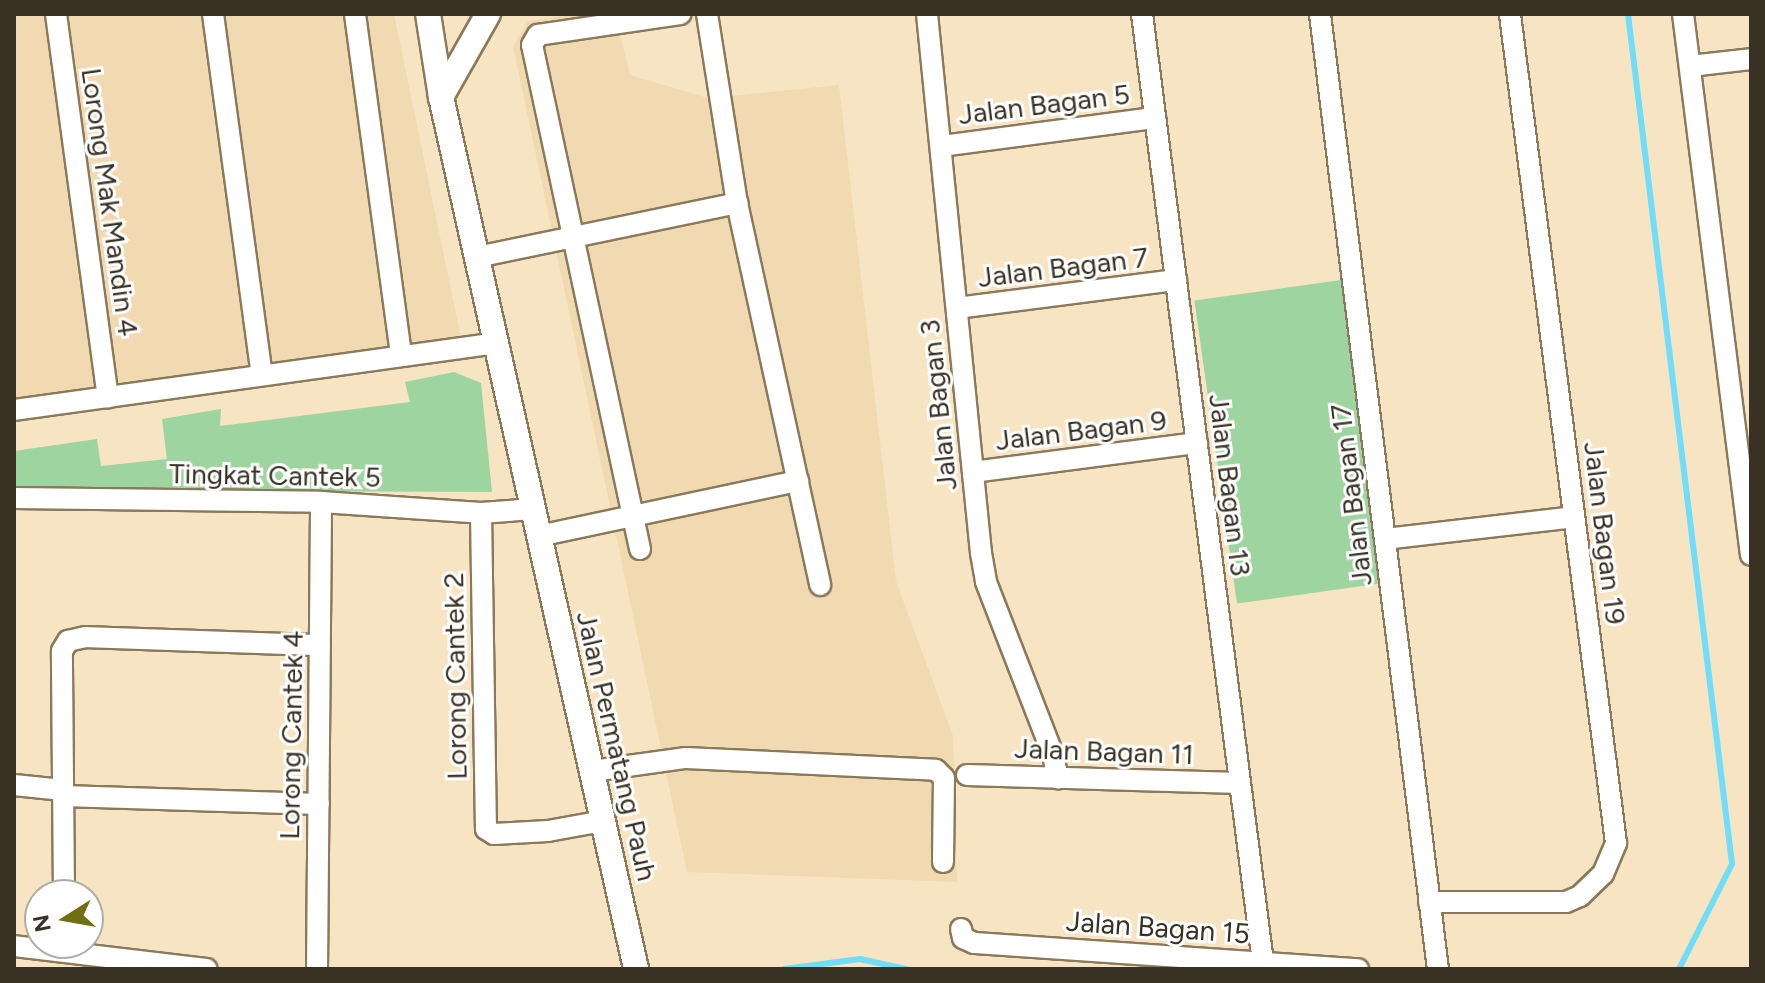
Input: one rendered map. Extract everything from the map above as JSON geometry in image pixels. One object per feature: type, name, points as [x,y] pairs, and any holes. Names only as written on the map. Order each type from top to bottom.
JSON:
[{"type":"main road","name":"Jalan Permatang Pauh","points":[[428,14],[441,97],[636,969]]},
{"type":"main road","points":[[441,97],[488,14]]},
{"type":"street","name":"Lorong Mak Mandin 4","points":[[56,14],[108,397]]},
{"type":"street","points":[[213,14],[262,375]]},
{"type":"street","points":[[355,14],[401,354]]},
{"type":"street","points":[[640,549],[532,45],[538,35],[680,14]]},
{"type":"street","points":[[707,14],[737,203],[820,585]]},
{"type":"street","name":"Jalan Bagan 3","points":[[927,14],[986,582],[1053,755],[1058,778]]},
{"type":"street","name":"Jalan Bagan 13","points":[[1142,14],[1263,962]]},
{"type":"street","name":"Jalan Bagan 17","points":[[1320,14],[1438,969]]},
{"type":"street","name":"Jalan Bagan 19","points":[[1429,902],[1566,902],[1591,887],[1611,859],[1616,843],[1510,14]]},
{"type":"street","points":[[1683,14],[1742,402],[1751,555]]},
{"type":"street","points":[[1690,66],[1751,59]]},
{"type":"street","name":"Jalan Bagan 5","points":[[941,146],[1155,118]]},
{"type":"street","points":[[477,257],[737,203]]},
{"type":"street","name":"Jalan Bagan 7","points":[[957,308],[1176,280]]},
{"type":"street","points":[[14,410],[497,343]]},
{"type":"street","name":"Jalan Bagan 9","points":[[973,472],[1197,443]]},
{"type":"street","points":[[539,536],[798,481]]},
{"type":"street","name":"Tingkat Cantek 5","points":[[14,498],[321,502],[481,513],[534,509]]},
{"type":"street","name":"Lorong Cantek 4","points":[[317,969],[321,502]]},
{"type":"street","name":"Lorong Cantek 2","points":[[481,513],[485,824],[494,834],[548,831],[603,821]]},
{"type":"street","points":[[1385,539],[1574,517]]},
{"type":"street","points":[[64,879],[62,651],[68,641],[86,637],[320,645]]},
{"type":"street","points":[[592,771],[686,758],[936,770],[944,778],[943,862]]},
{"type":"street","name":"Jalan Bagan 11","points":[[967,775],[1240,783]]},
{"type":"street","points":[[14,785],[63,793],[319,804]]},
{"type":"street","name":"Jalan Bagan 15","points":[[961,929],[963,938],[974,943],[1358,969]]},
{"type":"street","points":[[104,953],[207,969]]},
{"type":"shaded area","points":[[14,14],[394,14],[463,348],[14,413]]},
{"type":"shaded area","points":[[576,14],[615,14],[630,75],[708,98],[839,85],[896,581],[953,736],[957,882],[687,872],[513,46],[528,21]]},
{"type":"green space","points":[[1341,280],[1384,583],[1237,604],[1194,301]]},
{"type":"green space","points":[[454,372],[481,383],[492,492],[14,490],[14,451],[97,439],[101,466],[167,459],[162,419],[221,409],[220,426],[410,402],[405,382]]},
{"type":"waterway","points":[[1628,14],[1732,864],[1679,969]]},
{"type":"waterway","points":[[784,969],[860,959],[906,969]]}]
